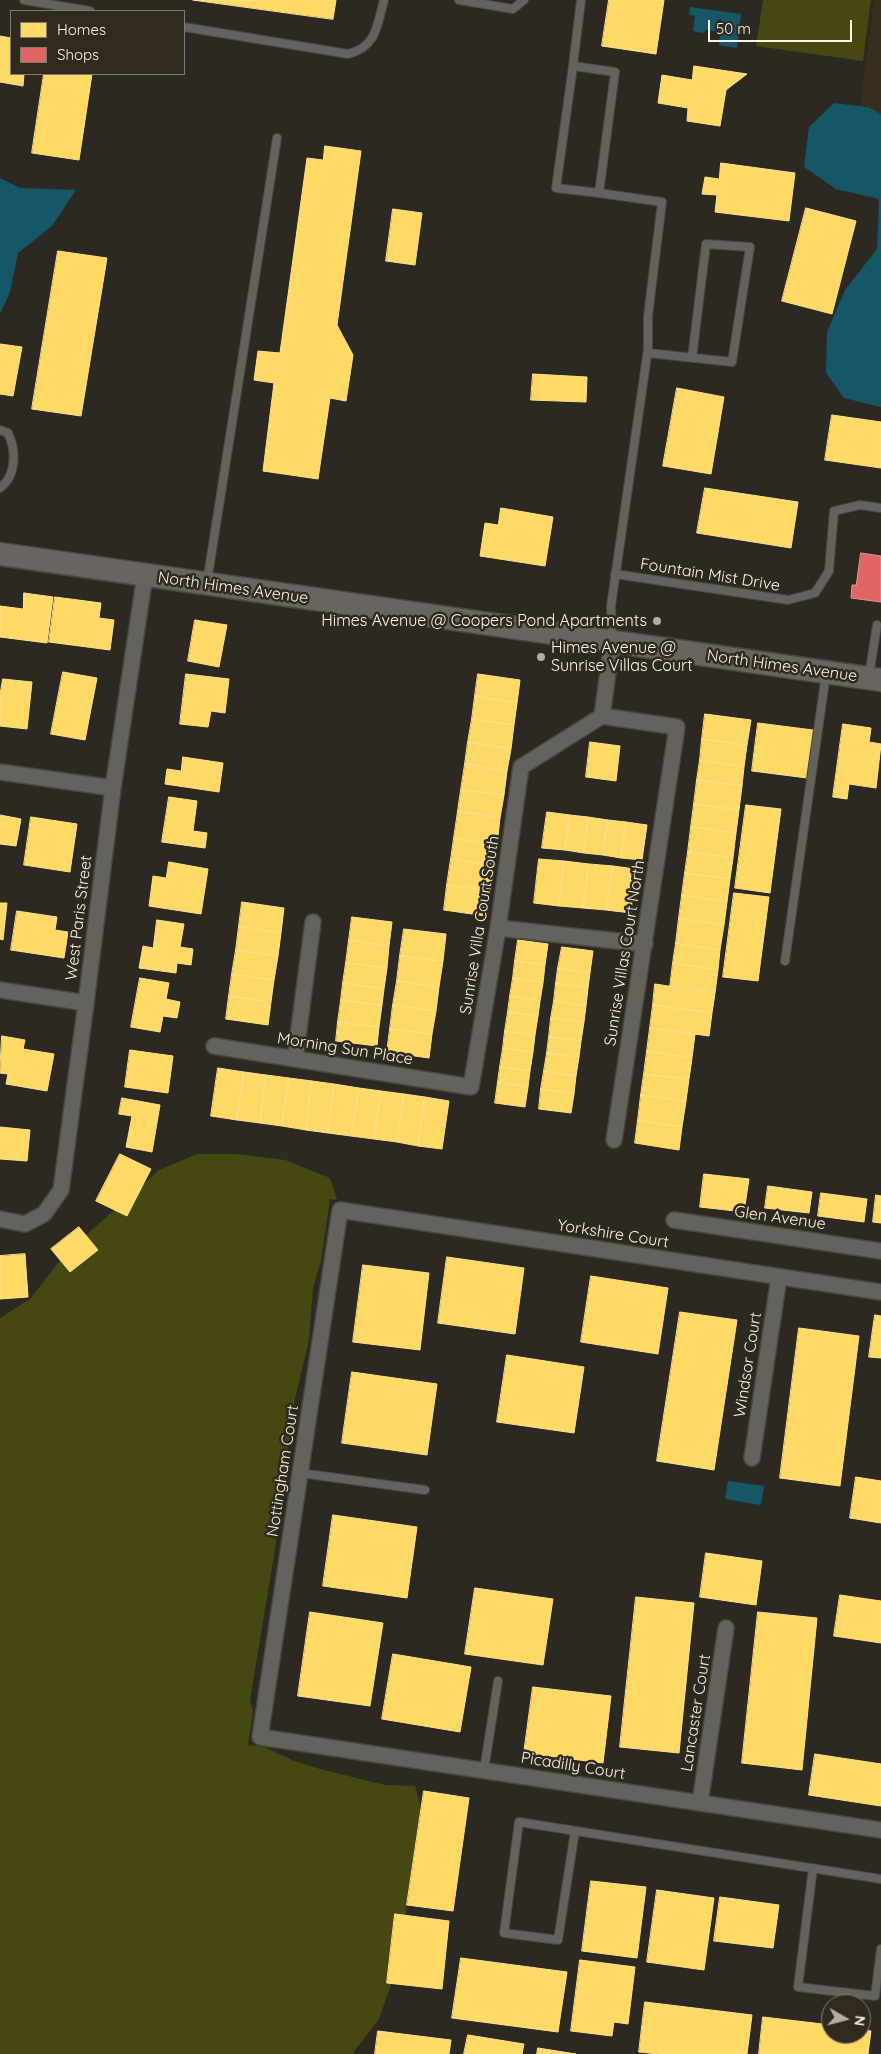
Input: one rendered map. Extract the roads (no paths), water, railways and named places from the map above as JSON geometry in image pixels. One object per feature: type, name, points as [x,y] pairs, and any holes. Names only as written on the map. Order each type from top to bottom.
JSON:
[{"type":"street","name":"North Himes Avenue","points":[[0,554],[875,679]]},
{"type":"street","name":"West Paris Street","points":[[0,1219],[25,1224],[44,1214],[61,1190],[112,788],[145,575]]},
{"type":"street","points":[[602,716],[612,642]]},
{"type":"street","name":"Sunrise Villa Court South","points":[[471,1087],[498,928],[521,767],[602,716]]},
{"type":"street","name":"Sunrise Villas Court North","points":[[602,716],[677,727],[614,1140]]},
{"type":"street","points":[[0,772],[112,788]]},
{"type":"street","points":[[296,1059],[313,922]]},
{"type":"street","points":[[498,928],[645,944]]},
{"type":"street","points":[[0,990],[86,1003]]},
{"type":"street","name":"Morning Sun Place","points":[[214,1046],[471,1087]]},
{"type":"street","name":"Yorkshire Court","points":[[340,1210],[881,1292]]},
{"type":"street","name":"Nottingham Court","points":[[260,1737],[340,1210]]},
{"type":"street","name":"Glen Avenue","points":[[674,1220],[881,1251]]},
{"type":"street","name":"Windsor Court","points":[[752,1458],[779,1276]]},
{"type":"street","name":"Lancaster Court","points":[[700,1803],[726,1628]]},
{"type":"street","name":"Picadilly Court","points":[[260,1737],[881,1830]]},
{"type":"lane","points":[[24,0],[84,10]]},
{"type":"lane","points":[[185,27],[348,54],[358,52],[372,40],[384,0]]},
{"type":"lane","points":[[459,0],[513,9],[524,0]]},
{"type":"lane","points":[[581,0],[556,188],[662,202],[648,316],[648,353],[611,606],[612,642]]},
{"type":"lane","points":[[573,66],[615,72],[599,194]]},
{"type":"lane","points":[[207,584],[277,138]]},
{"type":"lane","points":[[648,353],[692,358],[732,362],[750,247],[706,244],[692,358]]},
{"type":"lane","points":[[0,430],[8,433],[15,450],[10,476],[0,488]]},
{"type":"lane","name":"Fountain Mist Drive","points":[[615,574],[788,600],[815,594],[829,571],[834,511],[860,505],[881,508]]},
{"type":"lane","points":[[875,679],[877,625]]},
{"type":"lane","points":[[785,961],[826,672]]},
{"type":"lane","points":[[300,1473],[425,1490]]},
{"type":"lane","points":[[484,1770],[498,1681]]},
{"type":"lane","points":[[575,1831],[558,1940],[504,1933],[519,1822],[881,1879]]},
{"type":"lane","points":[[813,1868],[798,1987],[875,1996],[881,1948]]},
{"type":"water","points":[[690,7],[741,14],[737,48],[719,45],[720,32],[706,30],[703,33],[693,31],[695,16],[689,15]]},
{"type":"water","points":[[834,103],[868,107],[881,114],[881,407],[844,398],[826,373],[827,332],[845,290],[877,249],[879,199],[836,189],[804,167],[809,127]]},
{"type":"water","points":[[0,178],[20,188],[76,190],[52,226],[18,253],[10,292],[0,314]]},
{"type":"water","points":[[728,1481],[764,1486],[761,1505],[725,1499]]},
{"type":"place","name":"Himes Avenue @ Coopers Pond Apartments","points":[[657,621]]},
{"type":"place","name":"Himes Avenue @ Sunrise Villas Court","points":[[541,657]]}]
